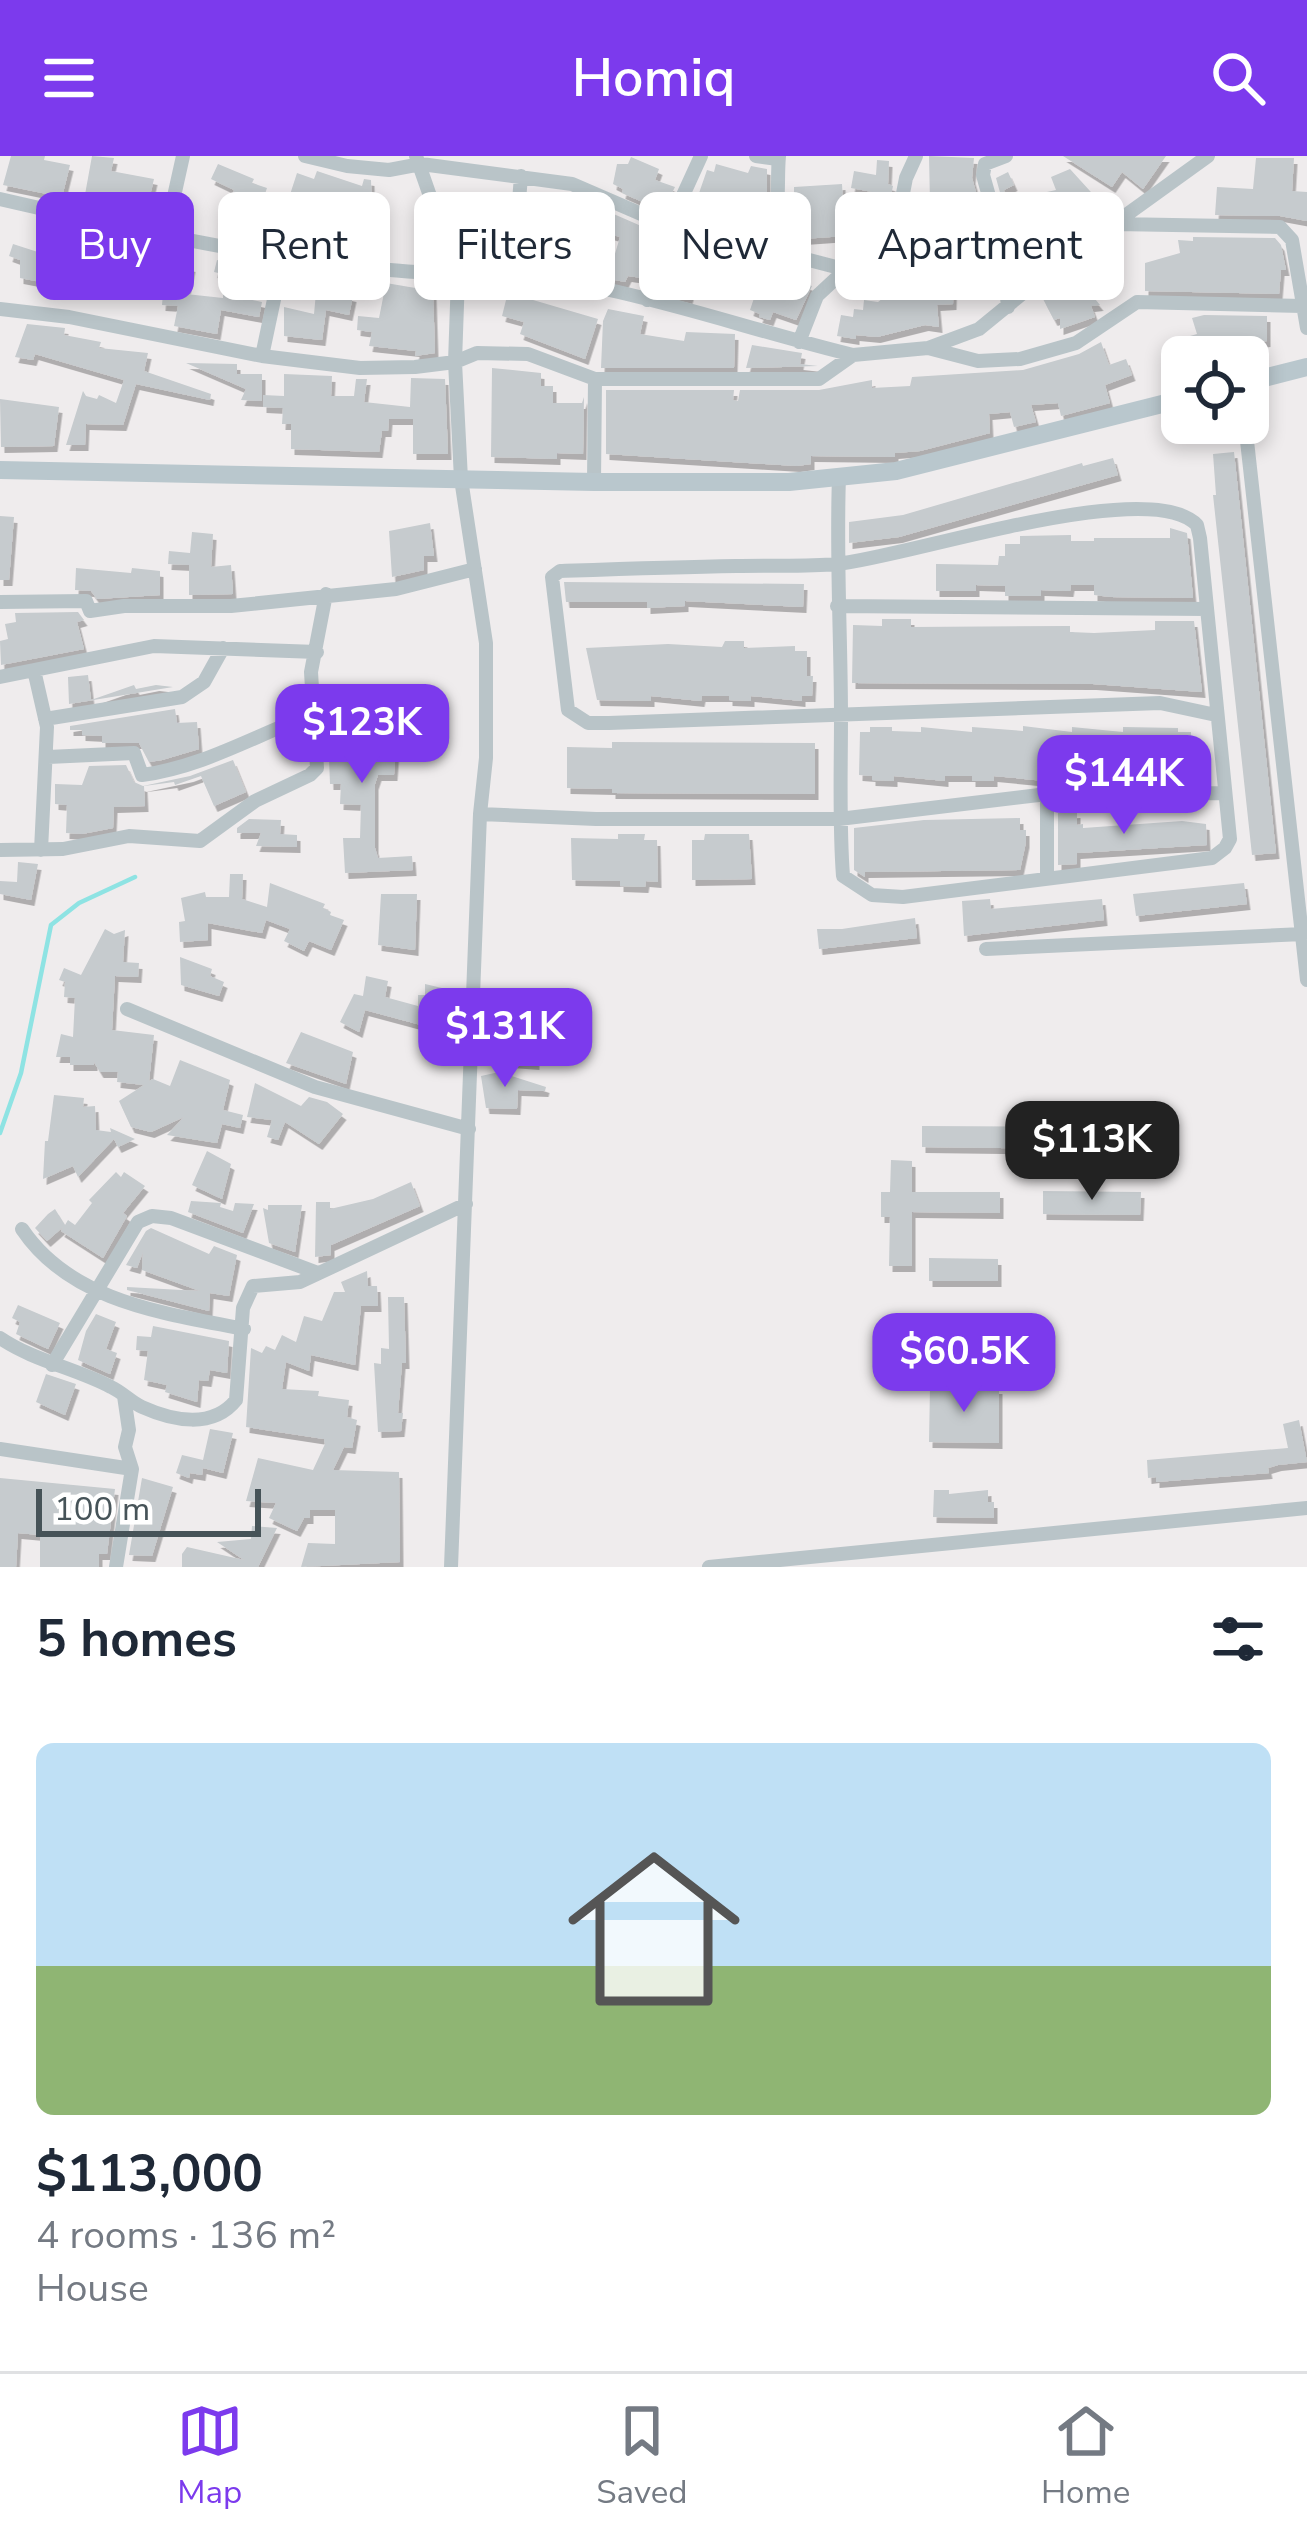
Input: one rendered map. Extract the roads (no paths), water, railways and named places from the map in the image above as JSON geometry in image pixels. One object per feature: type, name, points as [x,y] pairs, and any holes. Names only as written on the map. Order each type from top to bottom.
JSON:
[{"type":"street","points":[[175,192],[183,156]]},
{"type":"street","points":[[305,156],[389,170],[418,160],[572,184],[639,213]]},
{"type":"street","points":[[685,192],[701,156]]},
{"type":"street","points":[[755,156],[778,158],[778,192]]},
{"type":"street","points":[[903,192],[916,156]]},
{"type":"street","points":[[1006,156],[985,164],[983,176],[1001,239],[1008,307]]},
{"type":"street","points":[[1124,218],[1208,156]]},
{"type":"street","points":[[418,160],[429,192]]},
{"type":"street","points":[[520,192],[521,176]]},
{"type":"street","points":[[0,199],[36,207]]},
{"type":"street","points":[[1124,224],[1280,227],[1292,240],[1307,328]]},
{"type":"street","points":[[799,342],[817,296],[835,279]]},
{"type":"street","points":[[262,356],[274,300]]},
{"type":"street","points":[[452,1567],[480,814],[486,758],[486,644],[461,479],[457,300]]},
{"type":"street","points":[[647,300],[853,356],[928,348],[979,328],[1016,300]]},
{"type":"street","points":[[928,348],[978,361],[1020,359],[1076,343],[1137,302],[1302,306]]},
{"type":"street","points":[[0,309],[69,317],[262,356],[360,368],[415,368],[477,353],[528,354],[596,379],[819,380],[853,356]]},
{"type":"street","points":[[1269,377],[1307,367]]},
{"type":"street","points":[[594,482],[596,379]]},
{"type":"street","points":[[0,470],[788,482],[896,471],[1161,404]]},
{"type":"street","points":[[1247,444],[1307,980]]},
{"type":"street","points":[[839,477],[836,564],[841,716],[839,819],[843,876],[872,895],[904,897],[1212,858],[1226,848],[1230,839],[1197,525],[1176,511],[1135,509],[1035,520],[930,548],[836,564],[560,571],[552,577],[568,710],[588,723],[841,716],[1160,703],[1216,715]]},
{"type":"street","points":[[0,602],[86,602],[90,610],[231,606],[396,589],[475,569]]},
{"type":"street","points":[[0,850],[41,850],[129,836],[200,841],[255,801],[310,775],[319,759],[311,672],[326,594]]},
{"type":"street","points":[[837,606],[1207,608]]},
{"type":"street","points":[[0,677],[154,646],[317,652]]},
{"type":"street","points":[[45,719],[182,697],[204,682],[224,648]]},
{"type":"street","points":[[34,670],[48,757],[41,850]]},
{"type":"street","points":[[48,757],[134,753],[142,775],[166,772],[199,764],[316,713]]},
{"type":"street","points":[[480,814],[839,819],[1047,794],[1225,793]]},
{"type":"street","points":[[1047,794],[1047,879]]},
{"type":"street","points":[[986,949],[1303,934]]},
{"type":"street","points":[[127,1009],[294,1079],[470,1129]]},
{"type":"street","points":[[0,1338],[52,1365],[112,1387],[142,1407],[177,1418],[210,1420],[236,1400],[243,1308],[253,1286],[300,1282],[466,1204]]},
{"type":"street","points":[[52,1365],[137,1222],[152,1216],[171,1218],[318,1274]]},
{"type":"street","points":[[22,1229],[36,1250],[94,1290],[135,1307],[244,1329]]},
{"type":"street","points":[[116,1567],[132,1469],[125,1447],[129,1430],[124,1396]]},
{"type":"street","points":[[0,1449],[132,1469]]},
{"type":"street","points":[[709,1567],[1307,1508]]},
{"type":"waterway","points":[[0,1133],[21,1073],[51,925],[79,903],[135,877]]}]
